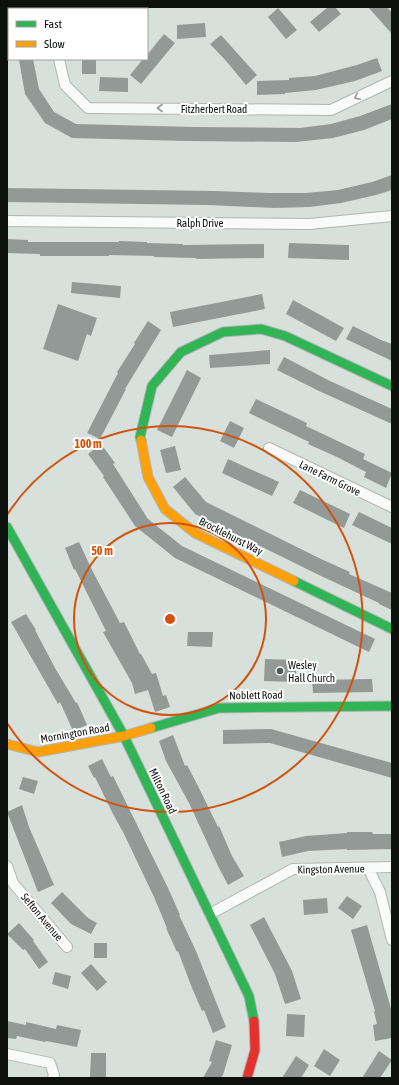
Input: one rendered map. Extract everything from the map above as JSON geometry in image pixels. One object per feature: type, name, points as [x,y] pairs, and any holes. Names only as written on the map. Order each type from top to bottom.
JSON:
[{"type":"street","name":"Fitzherbert Road","points":[[59,60],[65,85],[88,108],[331,110],[392,81]]},
{"type":"street","name":"Ralph Drive","points":[[7,221],[309,224],[392,216]]},
{"type":"street","name":"Brocklehurst Way","points":[[392,386],[285,336],[261,329],[223,332],[181,352],[152,386],[140,437],[148,477],[165,509],[195,533],[392,629]]},
{"type":"street","name":"Lane Farm Grove","points":[[269,448],[392,507]]},
{"type":"street","name":"Milton Road","points":[[7,527],[124,736],[249,996],[255,1025],[255,1050],[247,1078]]},
{"type":"street","name":"Noblett Road","points":[[124,736],[219,708],[392,706]]},
{"type":"street","name":"Mornington Road","points":[[7,744],[38,752],[124,736]]},
{"type":"street","name":"Sefton Avenue","points":[[7,866],[10,883],[67,947]]},
{"type":"street","name":"Kingston Avenue","points":[[210,914],[293,869],[392,867]]},
{"type":"street","points":[[368,868],[380,892],[392,940]]},
{"type":"street","points":[[7,1054],[50,1063],[53,1076]]},
{"type":"building","points":[[328,7],[335,7],[341,14],[319,32],[310,22]]},
{"type":"building","points":[[368,7],[387,7],[392,13],[392,34]]},
{"type":"building","points":[[278,8],[297,30],[286,39],[268,17]]},
{"type":"building","points":[[205,23],[206,37],[177,39],[177,25]]},
{"type":"building","points":[[164,34],[175,43],[141,84],[130,75],[142,60],[148,60],[148,54]]},
{"type":"building","points":[[221,35],[257,75],[246,85],[210,44]]},
{"type":"building","points":[[377,58],[382,71],[355,81],[316,90],[285,94],[257,95],[257,81],[289,80],[289,78],[315,76]]},
{"type":"building","points":[[19,60],[33,60],[39,89],[54,112],[76,124],[300,128],[331,124],[360,116],[392,104],[392,119],[364,130],[333,138],[296,142],[72,138],[45,123],[25,94]]},
{"type":"building","points":[[82,60],[96,60],[96,74],[82,74]]},
{"type":"building","points":[[100,77],[128,78],[128,92],[99,91]]},
{"type":"building","points":[[392,175],[392,190],[341,203],[309,207],[274,208],[208,205],[7,202],[7,188],[306,193],[338,190],[372,182]]},
{"type":"building","points":[[7,239],[28,240],[28,242],[119,241],[183,245],[264,244],[264,258],[196,259],[109,255],[40,256],[40,254],[7,253]]},
{"type":"building","points":[[289,243],[349,245],[349,260],[288,258]]},
{"type":"building","points":[[72,282],[121,286],[120,298],[71,293]]},
{"type":"building","points":[[262,294],[265,309],[173,327],[170,312]]},
{"type":"building","points":[[293,300],[344,328],[336,341],[286,314]]},
{"type":"building","points":[[58,304],[97,318],[91,336],[87,334],[78,361],[43,349]]},
{"type":"building","points":[[148,321],[161,330],[125,389],[100,439],[87,433],[118,373],[117,372]]},
{"type":"building","points":[[353,326],[392,344],[392,361],[346,339]]},
{"type":"building","points":[[270,350],[270,364],[210,368],[209,355]]},
{"type":"building","points":[[284,357],[330,381],[392,409],[392,424],[277,370]]},
{"type":"building","points":[[187,370],[201,378],[172,437],[157,430]]},
{"type":"building","points":[[256,399],[307,423],[306,426],[365,454],[363,459],[392,473],[386,488],[364,477],[366,472],[249,413]]},
{"type":"building","points":[[230,421],[244,428],[234,448],[220,441]]},
{"type":"building","points":[[101,444],[115,463],[113,464],[148,519],[182,546],[375,639],[369,652],[175,558],[135,526],[103,477],[104,476],[88,454]]},
{"type":"building","points":[[175,446],[181,470],[166,473],[160,450]]},
{"type":"building","points":[[228,459],[279,482],[272,496],[222,473]]},
{"type":"building","points":[[185,477],[206,502],[350,572],[349,574],[392,593],[392,610],[195,514],[173,487]]},
{"type":"building","points":[[300,490],[350,514],[344,528],[293,503]]},
{"type":"building","points":[[359,512],[392,528],[392,544],[352,525]]},
{"type":"building","points":[[79,542],[120,623],[124,622],[152,674],[156,673],[163,696],[166,695],[170,707],[155,712],[148,690],[135,694],[132,683],[103,632],[106,631],[75,569],[74,570],[65,548]]},
{"type":"building","points":[[26,614],[36,630],[55,668],[76,703],[77,702],[87,725],[73,731],[60,702],[58,704],[11,622]]},
{"type":"building","points":[[188,632],[213,632],[212,647],[187,646]]},
{"type":"building","name":"Wesley Hall Church","points":[[265,659],[296,660],[296,682],[264,681]]},
{"type":"building","points":[[372,679],[373,692],[313,693],[312,680]]},
{"type":"building","points":[[271,729],[392,763],[392,778],[270,743],[223,744],[223,730]]},
{"type":"building","points":[[173,735],[185,766],[187,765],[218,827],[219,826],[232,856],[244,876],[228,885],[189,803],[166,761],[159,741]]},
{"type":"building","points":[[102,759],[111,777],[113,776],[169,890],[196,951],[226,1027],[213,1033],[204,1010],[202,1011],[192,988],[178,951],[177,952],[166,928],[154,897],[124,834],[88,766]]},
{"type":"building","points":[[23,777],[38,781],[34,794],[19,789]]},
{"type":"building","points":[[22,805],[29,827],[54,885],[38,892],[7,812]]},
{"type":"building","points":[[347,832],[392,834],[392,849],[308,851],[282,857],[279,842],[306,836]]},
{"type":"building","points":[[62,892],[88,918],[97,923],[91,934],[71,924],[51,903]]},
{"type":"building","points":[[347,896],[362,906],[353,919],[338,908]]},
{"type":"building","points":[[327,898],[328,913],[304,915],[303,900]]},
{"type":"building","points":[[264,917],[292,971],[301,999],[285,1004],[275,974],[250,925]]},
{"type":"building","points":[[19,923],[34,940],[33,941],[48,962],[39,969],[25,949],[23,950],[7,934]]},
{"type":"building","points":[[367,925],[392,1012],[392,1038],[375,1041],[373,1025],[377,1024],[375,1011],[351,930]]},
{"type":"building","points":[[94,943],[107,943],[107,958],[94,958]]},
{"type":"building","points":[[91,964],[107,982],[97,991],[81,973]]},
{"type":"building","points":[[55,972],[71,976],[68,989],[52,984]]},
{"type":"building","points":[[287,1014],[305,1015],[304,1037],[286,1036]]},
{"type":"building","points":[[7,1021],[26,1025],[26,1022],[56,1029],[57,1025],[81,1030],[77,1047],[17,1036],[16,1039],[7,1038]]},
{"type":"building","points":[[216,1040],[232,1045],[223,1075],[221,1078],[203,1078],[212,1062],[209,1061]]},
{"type":"building","points":[[324,1049],[340,1060],[330,1076],[314,1066]]},
{"type":"building","points":[[379,1051],[392,1060],[380,1078],[362,1078]]},
{"type":"building","points":[[91,1053],[106,1053],[106,1077],[90,1077]]},
{"type":"building","points":[[296,1056],[309,1065],[301,1078],[282,1078]]},
{"type":"traffic: fast","points":[[141,440],[140,437],[152,386],[181,352],[223,332],[261,329],[285,336],[392,386]]},
{"type":"traffic: fast","points":[[7,527],[124,736],[249,996],[254,1021]]},
{"type":"traffic: fast","points":[[294,581],[392,629]]},
{"type":"traffic: fast","points":[[151,728],[219,708],[392,706]]},
{"type":"traffic: slow","points":[[141,440],[148,477],[165,509],[195,533],[294,581]]},
{"type":"traffic: slow","points":[[7,744],[38,752],[124,736],[151,728]]},
{"type":"traffic: jam","points":[[247,1078],[255,1050],[254,1021]]},
{"type":"place","name":"Wesley Hall Church","points":[[280,671]]}]
